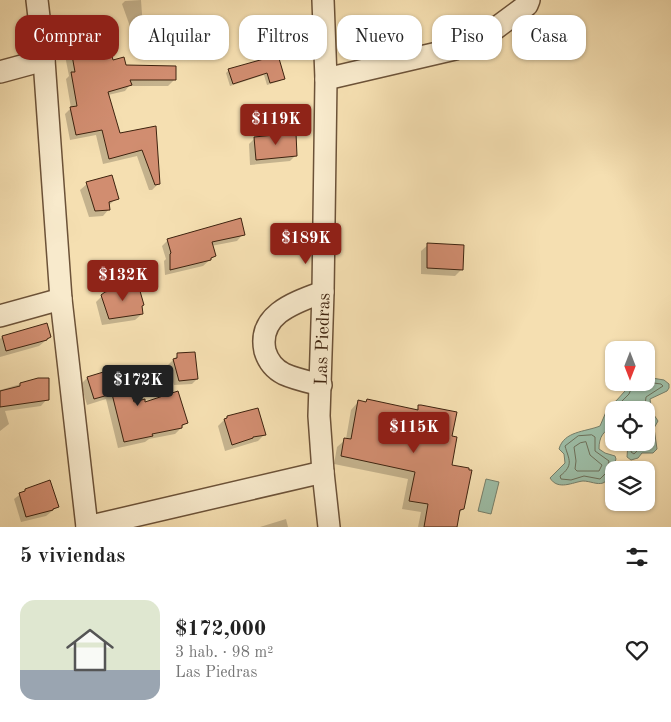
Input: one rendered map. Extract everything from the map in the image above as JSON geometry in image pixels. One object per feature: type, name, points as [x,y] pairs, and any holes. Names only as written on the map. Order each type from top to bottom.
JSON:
[{"type":"street","points":[[37,0],[39,15]]},
{"type":"street","name":"Las Piedras","points":[[323,0],[326,79],[319,416],[329,527]]},
{"type":"street","points":[[326,79],[455,49],[488,34],[527,5],[529,0]]},
{"type":"street","points":[[0,72],[44,60],[60,300],[87,527],[323,472]]},
{"type":"street","points":[[321,385],[283,374],[268,361],[263,341],[268,324],[279,312],[297,302],[323,292]]},
{"type":"street","points":[[0,316],[60,300]]},
{"type":"water","points":[[655,378],[664,380],[669,384],[667,391],[650,399],[650,401],[616,401],[625,391],[655,391]]},
{"type":"water","points":[[605,414],[605,432],[602,435],[599,449],[615,456],[616,459],[615,461],[605,461],[605,482],[596,483],[583,481],[566,485],[553,482],[550,478],[565,463],[564,454],[559,449],[565,439],[570,435],[600,426]]},
{"type":"water","points":[[655,435],[657,449],[655,451]]},
{"type":"water","points":[[627,451],[655,451],[653,453],[642,453],[638,458],[631,460],[627,457]]},
{"type":"water","points":[[486,479],[499,482],[491,514],[478,511]]},
{"type":"building","points":[[124,57],[126,65],[176,66],[176,80],[130,80],[132,85],[108,92],[120,133],[156,126],[160,184],[155,185],[142,150],[109,159],[102,130],[76,135],[70,107],[77,106],[71,72],[75,72],[73,60],[119,60]]},
{"type":"building","points":[[260,60],[279,60],[285,79],[270,83],[267,73],[233,84],[228,69]]},
{"type":"building","points":[[296,133],[297,156],[256,160],[254,137]]},
{"type":"building","points":[[112,175],[119,199],[109,202],[110,210],[95,211],[86,182]]},
{"type":"building","points":[[241,218],[245,235],[212,242],[216,256],[211,258],[211,260],[170,270],[171,253],[167,239]]},
{"type":"building","points":[[427,243],[464,245],[463,270],[427,268]]},
{"type":"building","points":[[138,284],[144,305],[142,306],[143,314],[109,319],[101,295],[105,292]]},
{"type":"building","points":[[47,323],[51,337],[47,340],[6,351],[2,336]]},
{"type":"building","points":[[195,352],[198,379],[179,381],[173,359],[177,358],[177,353]]},
{"type":"building","points":[[123,366],[134,402],[145,399],[145,402],[178,391],[188,423],[182,425],[182,428],[124,442],[112,394],[94,399],[87,377]]},
{"type":"building","points":[[38,378],[49,378],[49,400],[0,407],[0,391],[20,386],[20,383]]},
{"type":"building","points":[[367,399],[418,410],[418,405],[421,405],[457,412],[452,436],[457,437],[452,465],[472,470],[464,509],[460,510],[457,527],[424,527],[428,504],[409,501],[415,472],[341,456],[344,438],[351,439],[358,400],[366,402]]},
{"type":"building","points":[[258,408],[266,435],[253,437],[232,445],[224,419],[227,416]]},
{"type":"building","points":[[50,480],[59,507],[26,517],[19,493]]}]
